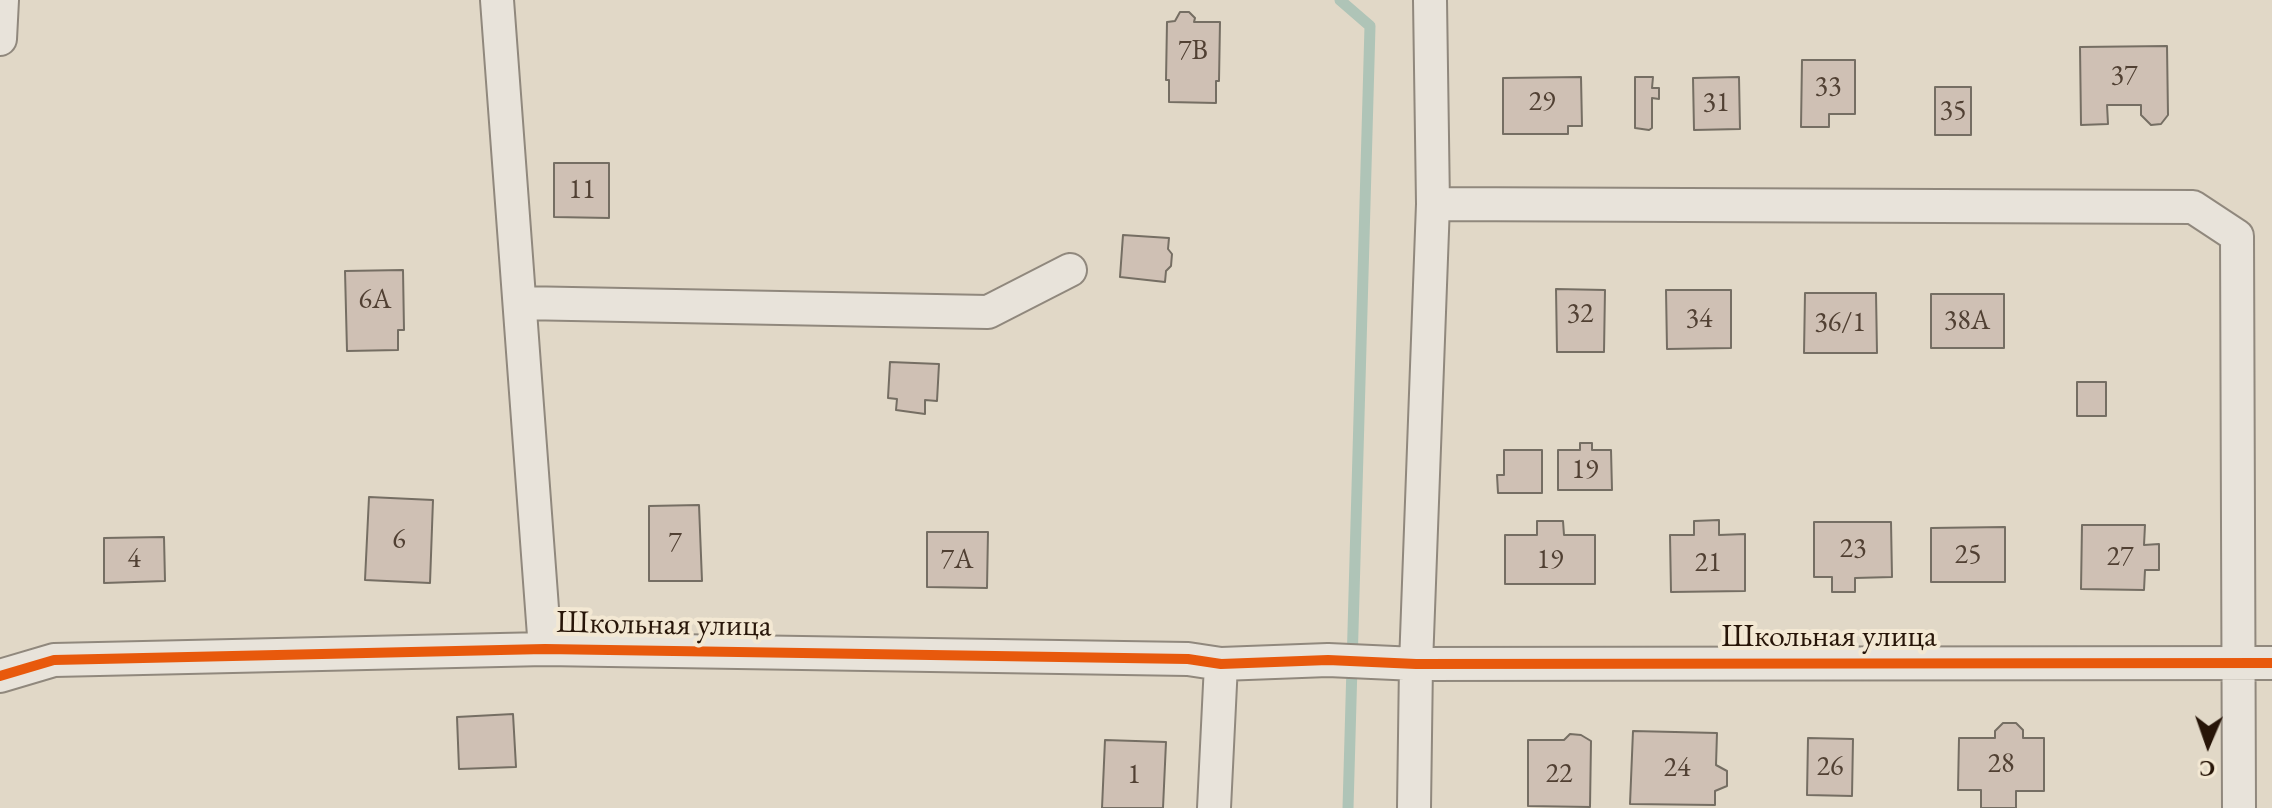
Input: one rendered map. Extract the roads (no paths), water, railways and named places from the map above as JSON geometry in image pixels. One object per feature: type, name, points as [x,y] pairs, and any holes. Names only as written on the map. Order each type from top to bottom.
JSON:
[{"type":"street","points":[[0,39],[2,0]]},
{"type":"street","points":[[497,0],[545,649]]},
{"type":"street","points":[[1414,808],[1401,664],[1433,204],[1430,0]]},
{"type":"street","points":[[1433,204],[2193,207],[2237,236],[2239,808]]},
{"type":"street","points":[[520,303],[988,312],[1070,270]]},
{"type":"street","name":"Школьная улица","points":[[0,676],[54,660],[545,649],[1188,659],[1221,664],[1328,660],[1401,664],[2272,663]]},
{"type":"street","points":[[1214,808],[1221,664]]},
{"type":"waterway","points":[[1340,0],[1370,26],[1348,808]]}]
